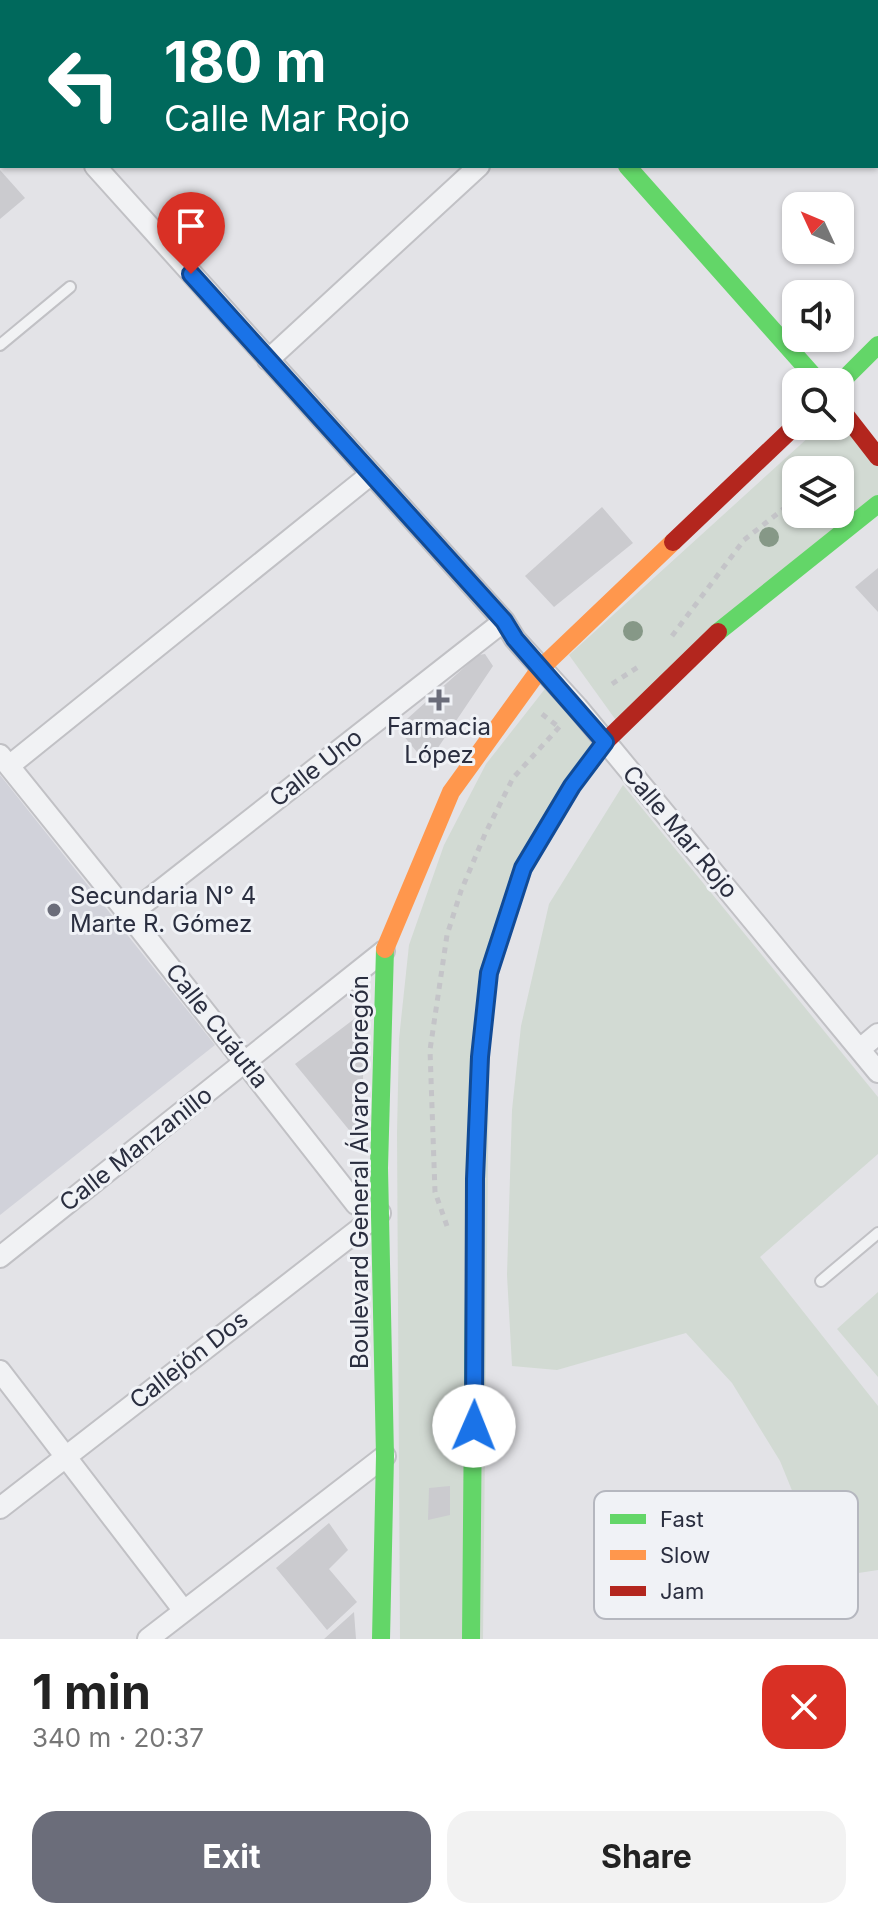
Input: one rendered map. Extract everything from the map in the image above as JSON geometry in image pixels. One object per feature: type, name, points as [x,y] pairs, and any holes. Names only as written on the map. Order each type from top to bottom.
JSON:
[{"type":"main road","points":[[629,168],[807,368]]},
{"type":"main road","points":[[854,369],[878,345]]},
{"type":"main road","points":[[854,426],[878,457]]},
{"type":"main road","name":"Boulevard General Álvaro Obregón","points":[[381,1639],[385,1456],[380,1213],[384,951],[451,792],[540,669],[782,438]]},
{"type":"main road","points":[[471,1639],[475,1179],[480,1057],[489,973],[523,868],[572,786],[605,742],[706,642],[878,504]]},
{"type":"street","name":"Calle Mar Rojo","points":[[97,168],[504,621],[540,669],[577,707],[878,1072]]},
{"type":"street","points":[[268,360],[477,168]]},
{"type":"street","points":[[4,761],[370,475]]},
{"type":"street","name":"Calle Uno","points":[[129,915],[504,621]]},
{"type":"street","name":"Calle Cuáutla","points":[[4,761],[356,1204],[380,1213]]},
{"type":"street","name":"Calle Manzanillo","points":[[0,1257],[384,951]]},
{"type":"street","points":[[860,1049],[878,1034]]},
{"type":"street","name":"Callejón Dos","points":[[0,1508],[380,1213]]},
{"type":"street","points":[[0,1371],[184,1611]]},
{"type":"street","points":[[148,1639],[385,1456]]},
{"type":"lane","points":[[0,345],[70,287]]},
{"type":"lane","points":[[821,1281],[878,1233]]},
{"type":"path","points":[[669,640],[744,540],[782,510]]},
{"type":"path","points":[[612,684],[649,658]]},
{"type":"path","points":[[542,714],[564,731]]},
{"type":"shaded area","points":[[854,432],[878,443],[878,496],[854,517],[854,456],[788,456],[806,440],[854,440]]},
{"type":"shaded area","points":[[782,461],[782,528],[841,528],[618,723],[569,655]]},
{"type":"shaded area","points":[[559,671],[579,693],[607,735],[570,783],[490,969],[483,1639],[400,1639],[397,1133],[399,1039],[409,945],[444,845],[486,764]]},
{"type":"shaded area","name":"Secundaria N° 4 Marte R. Gómez","points":[[0,775],[215,1045],[0,1215]]},
{"type":"shaded area","points":[[623,785],[878,1097],[878,1154],[760,1257],[878,1406],[878,1570],[858,1573],[858,1491],[792,1491],[780,1461],[732,1383],[686,1333],[557,1370],[512,1366],[507,1275],[512,1110],[521,1026],[549,904]]},
{"type":"shaded area","points":[[878,1292],[878,1377],[837,1329]]},
{"type":"building","points":[[0,170],[25,198],[0,219]]},
{"type":"building","points":[[602,507],[633,543],[554,607],[525,576]]},
{"type":"building","points":[[878,568],[878,612],[855,587]]},
{"type":"building","points":[[485,654],[493,666],[427,764],[397,728],[478,655]]},
{"type":"building","points":[[362,1013],[364,1133],[354,1136],[295,1064]]},
{"type":"building","points":[[450,1486],[450,1515],[428,1520],[429,1488]]},
{"type":"building","points":[[329,1523],[348,1550],[329,1569],[357,1602],[327,1630],[276,1568]]},
{"type":"building","points":[[354,1612],[356,1639],[324,1639]]},
{"type":"traffic: fast","points":[[629,168],[807,368]]},
{"type":"traffic: fast","points":[[854,369],[878,345]]},
{"type":"traffic: fast","points":[[718,632],[878,504]]},
{"type":"traffic: fast","points":[[471,1639],[475,1179],[480,1057],[489,973],[523,868],[572,786],[590,763]]},
{"type":"traffic: fast","points":[[381,1639],[385,1456],[379,1168],[385,949]]},
{"type":"traffic: slow","points":[[385,949],[451,792],[540,669],[673,542]]},
{"type":"traffic: jam","points":[[854,426],[878,457]]},
{"type":"traffic: jam","points":[[673,542],[782,438]]},
{"type":"traffic: jam","points":[[590,763],[605,742],[718,632]]},
{"type":"place","name":"Farmacia López","points":[[439,700]]},
{"type":"place","name":"Secundaria N° 4 Marte R. Gómez","points":[[54,910]]},
{"type":"route","points":[[191,274],[504,621],[540,669],[605,742],[572,786],[523,868],[489,973],[480,1057],[475,1179],[474,1426]]}]
